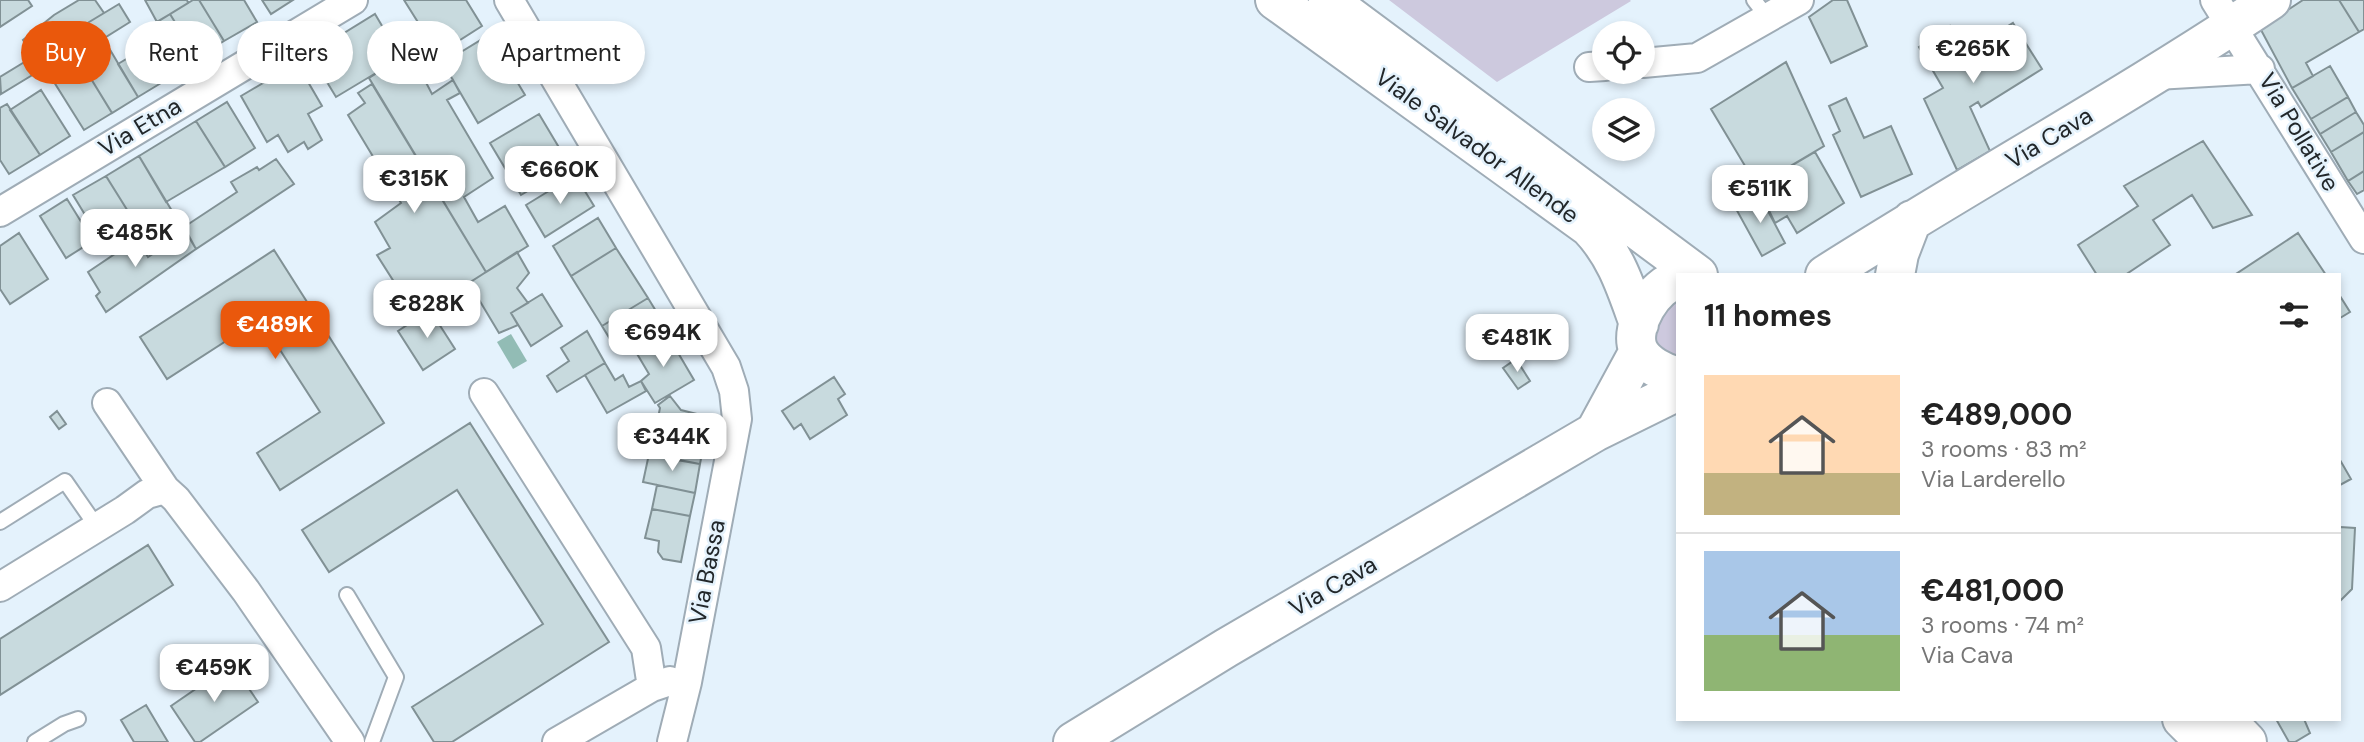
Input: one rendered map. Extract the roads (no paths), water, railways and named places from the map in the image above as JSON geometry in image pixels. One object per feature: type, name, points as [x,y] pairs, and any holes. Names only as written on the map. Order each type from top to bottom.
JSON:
[{"type":"street","name":"Via Etna","points":[[0,212],[352,0]]},
{"type":"street","name":"Via Bassa","points":[[509,0],[726,367],[734,391],[737,419],[687,681],[672,742]]},
{"type":"street","name":"Viale Salvador Allende","points":[[1275,0],[1589,227],[1604,242],[1612,256],[1639,338]]},
{"type":"street","name":"Viale Salvador Allende","points":[[1328,0],[1695,273]]},
{"type":"street","points":[[1655,61],[1697,58],[1761,9],[1799,0]]},
{"type":"street","name":"Via Cava","points":[[1828,273],[2153,75],[2223,13],[2271,0]]},
{"type":"street","name":"Via Pollative","points":[[2223,13],[2364,239]]},
{"type":"street","points":[[2153,75],[2260,69]]},
{"type":"street","points":[[1895,273],[1899,254],[1912,220]]},
{"type":"street","points":[[1595,432],[1639,338],[1655,293],[1663,285],[1676,281]]},
{"type":"street","points":[[1639,338],[1655,367],[1676,376]]},
{"type":"street","name":"Via Cava","points":[[1073,742],[1226,648],[1595,432],[1676,392]]},
{"type":"street","points":[[484,393],[646,648],[652,687]]},
{"type":"street","points":[[107,403],[165,489],[176,499],[246,591],[350,742]]},
{"type":"street","points":[[0,587],[146,494],[165,489]]},
{"type":"street","points":[[557,742],[652,687],[668,681],[687,681]]},
{"type":"street","points":[[2184,721],[2205,742]]},
{"type":"street","points":[[2227,721],[2247,742]]},
{"type":"lane","points":[[0,522],[65,481],[97,527]]},
{"type":"lane","points":[[347,595],[396,677],[372,742]]},
{"type":"lane","points":[[35,742],[64,724],[78,719]]}]
